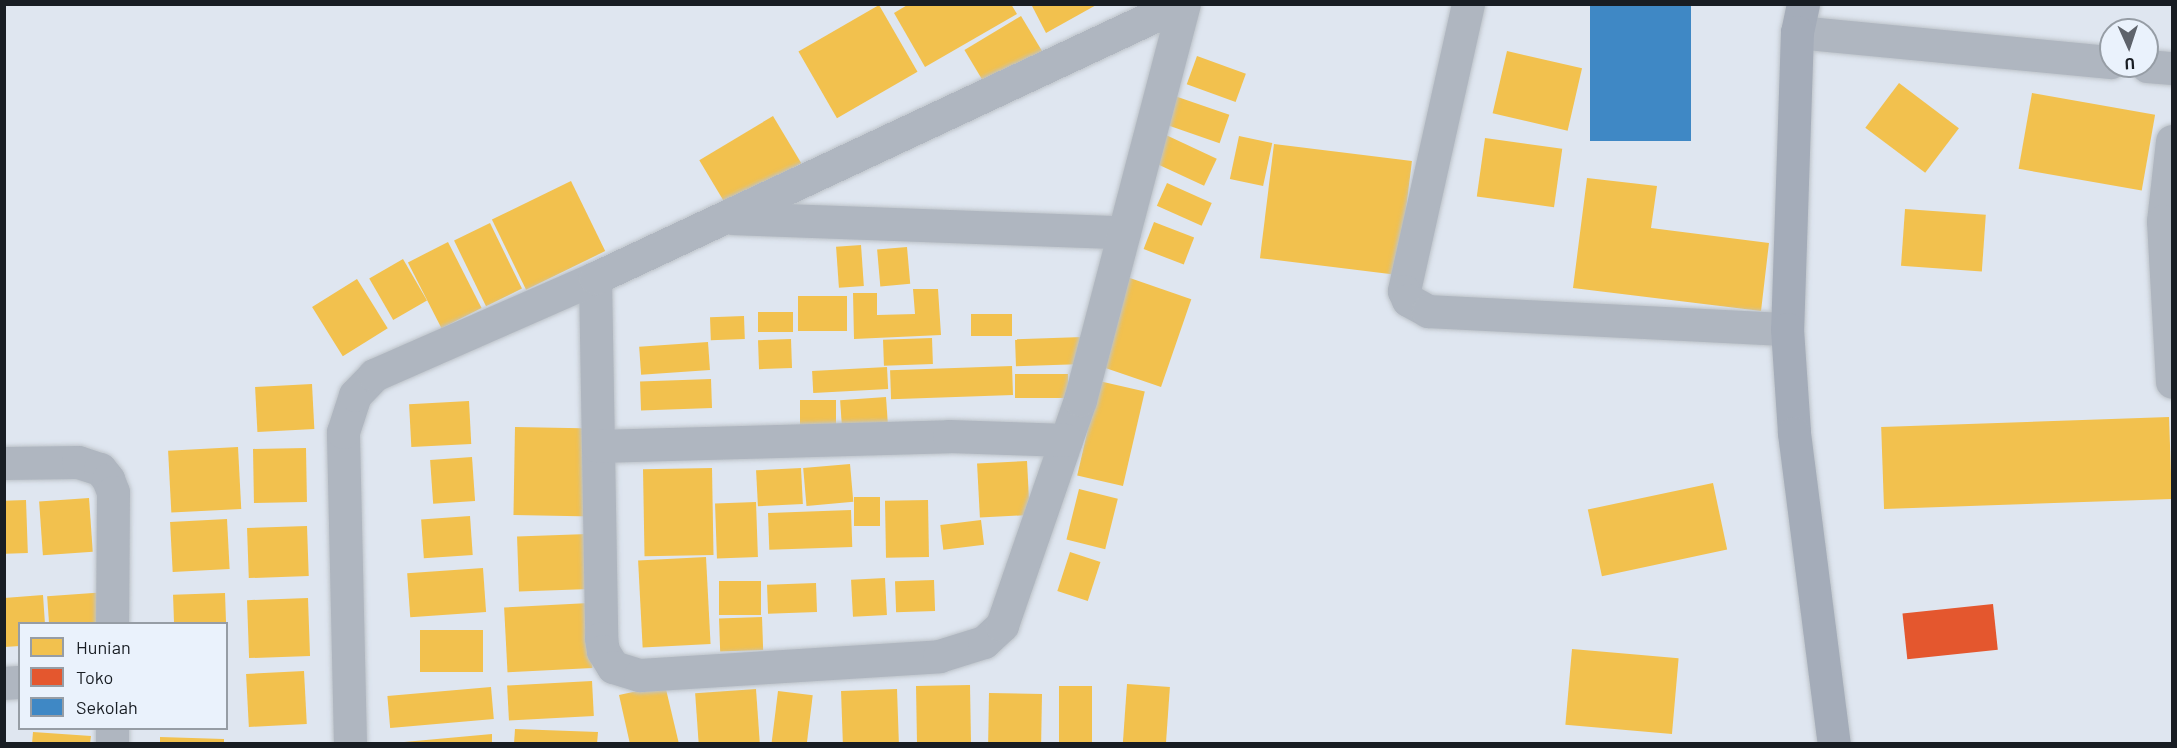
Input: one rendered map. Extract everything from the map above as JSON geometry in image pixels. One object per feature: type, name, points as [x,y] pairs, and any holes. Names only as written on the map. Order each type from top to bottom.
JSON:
[{"type":"street","points":[[350,744],[344,432],[352,402],[374,375],[726,218],[1182,4]]},
{"type":"street","points":[[595,278],[603,651],[613,667],[640,675],[939,656],[984,642],[1002,625],[1066,440],[1124,232],[1182,4]]},
{"type":"street","points":[[1468,4],[1404,291],[1408,300],[1428,311],[1787,329]]},
{"type":"street","points":[[1834,744],[1794,433],[1787,329],[1800,18],[2099,60]]},
{"type":"street","points":[[2172,141],[2163,221],[2172,382]]},
{"type":"street","points":[[726,218],[1124,232]]},
{"type":"street","points":[[598,446],[949,436],[1066,440]]},
{"type":"street","points":[[4,464],[78,462],[100,469],[108,479],[113,492],[112,622]]},
{"type":"building: Hunian","points":[[909,4],[1011,4],[1017,14],[925,67],[894,13]]},
{"type":"building: Hunian","points":[[1031,4],[1098,4],[1046,33]]},
{"type":"building: Hunian","points":[[879,5],[918,72],[837,118],[798,52]]},
{"type":"building: Hunian","points":[[1021,16],[1043,52],[986,86],[964,50]]},
{"type":"building: Hunian","points":[[1507,51],[1582,68],[1568,131],[1493,113]]},
{"type":"building: Hunian","points":[[1197,56],[1246,74],[1236,102],[1187,84]]},
{"type":"building: Hunian","points":[[1899,83],[1959,128],[1925,173],[1865,128]]},
{"type":"building: Hunian","points":[[1166,93],[1229,115],[1220,143],[1156,121]]},
{"type":"building: Hunian","points":[[2032,93],[2155,115],[2142,191],[2019,169]]},
{"type":"building: Hunian","points":[[773,116],[801,163],[728,207],[699,160]]},
{"type":"building: Hunian","points":[[1166,135],[1217,159],[1204,186],[1153,162]]},
{"type":"building: Hunian","points":[[1239,136],[1272,143],[1263,186],[1230,179]]},
{"type":"building: Hunian","points":[[1485,138],[1562,149],[1554,207],[1477,196]]},
{"type":"building: Hunian","points":[[1274,144],[1412,161],[1398,275],[1260,258]]},
{"type":"building: Hunian","points":[[1587,178],[1657,186],[1651,228],[1769,243],[1761,311],[1573,288]]},
{"type":"building: Hunian","points":[[571,181],[605,251],[526,290],[492,220]]},
{"type":"building: Hunian","points":[[1167,183],[1212,203],[1202,226],[1157,206]]},
{"type":"building: Hunian","points":[[1905,209],[1986,215],[1982,272],[1901,266]]},
{"type":"building: Hunian","points":[[1154,222],[1194,237],[1184,264],[1144,249]]},
{"type":"building: Hunian","points":[[490,223],[522,289],[486,306],[454,241]]},
{"type":"building: Hunian","points":[[448,242],[482,308],[442,328],[408,262]]},
{"type":"building: Hunian","points":[[861,245],[864,286],[839,288],[836,247]]},
{"type":"building: Hunian","points":[[907,247],[910,284],[880,286],[877,250]]},
{"type":"building: Hunian","points":[[403,259],[427,301],[393,320],[369,278]]},
{"type":"building: Hunian","points":[[1127,277],[1191,299],[1161,387],[1097,365]]},
{"type":"building: Hunian","points":[[357,279],[388,328],[343,356],[312,307]]},
{"type":"building: Hunian","points":[[913,289],[938,289],[941,335],[854,339],[853,293],[877,293],[877,315],[915,314]]},
{"type":"building: Hunian","points":[[798,296],[847,296],[847,331],[798,331]]},
{"type":"building: Hunian","points":[[758,312],[793,312],[793,332],[758,332]]},
{"type":"building: Hunian","points":[[971,314],[1012,314],[1012,336],[971,336]]},
{"type":"building: Hunian","points":[[744,316],[745,339],[711,340],[710,317]]},
{"type":"building: Hunian","points":[[1083,337],[1084,364],[1016,366],[1015,339]]},
{"type":"building: Hunian","points":[[932,338],[933,364],[884,366],[883,340]]},
{"type":"building: Hunian","points":[[791,339],[792,368],[759,369],[758,340]]},
{"type":"building: Hunian","points":[[708,342],[710,370],[641,375],[639,347]]},
{"type":"building: Hunian","points":[[1012,366],[1013,395],[891,399],[890,370]]},
{"type":"building: Hunian","points":[[887,367],[888,389],[813,393],[812,371]]},
{"type":"building: Hunian","points":[[1015,374],[1068,374],[1068,398],[1015,398]]},
{"type":"building: Hunian","points":[[711,379],[712,408],[641,410],[640,381]]},
{"type":"building: Hunian","points":[[1099,381],[1145,392],[1123,486],[1077,476]]},
{"type":"building: Hunian","points":[[312,384],[314,429],[257,432],[255,387]]},
{"type":"building: Hunian","points":[[886,397],[888,426],[842,429],[840,400]]},
{"type":"building: Hunian","points":[[800,400],[836,400],[836,427],[800,427]]},
{"type":"building: Hunian","points":[[469,401],[471,444],[411,447],[409,404]]},
{"type":"building: Hunian","points":[[2169,417],[2172,499],[1884,509],[1881,427]]},
{"type":"building: Hunian","points":[[515,427],[595,428],[593,516],[513,515]]},
{"type":"building: Hunian","points":[[238,447],[241,509],[171,513],[168,451]]},
{"type":"building: Hunian","points":[[306,448],[307,502],[254,503],[253,449]]},
{"type":"building: Hunian","points":[[472,457],[475,501],[433,504],[430,460]]},
{"type":"building: Hunian","points":[[1027,461],[1030,515],[980,518],[977,464]]},
{"type":"building: Hunian","points":[[850,464],[853,502],[806,506],[803,468]]},
{"type":"building: Hunian","points":[[712,468],[714,555],[645,556],[643,469]]},
{"type":"building: Hunian","points":[[801,468],[803,504],[758,506],[756,470]]},
{"type":"building: Hunian","points":[[1713,483],[1727,550],[1602,576],[1588,510]]},
{"type":"building: Hunian","points":[[1079,489],[1118,499],[1105,549],[1066,539]]},
{"type":"building: Hunian","points":[[854,497],[880,497],[880,526],[854,526]]},
{"type":"building: Hunian","points":[[89,498],[93,552],[43,555],[39,501]]},
{"type":"building: Hunian","points":[[26,500],[28,553],[6,554],[4,501]]},
{"type":"building: Hunian","points":[[928,500],[929,557],[886,558],[885,501]]},
{"type":"building: Hunian","points":[[756,502],[758,557],[717,558],[715,503]]},
{"type":"building: Hunian","points":[[851,510],[852,547],[769,550],[768,513]]},
{"type":"building: Hunian","points":[[470,516],[473,555],[424,558],[421,519]]},
{"type":"building: Hunian","points":[[227,519],[230,569],[173,572],[170,522]]},
{"type":"building: Hunian","points":[[981,520],[984,545],[943,550],[940,525]]},
{"type":"building: Hunian","points":[[307,526],[309,576],[249,578],[247,528]]},
{"type":"building: Hunian","points":[[588,534],[590,589],[519,591],[517,536]]},
{"type":"building: Hunian","points":[[1070,552],[1100,562],[1088,601],[1057,591]]},
{"type":"building: Hunian","points":[[706,557],[711,644],[643,647],[638,561]]},
{"type":"building: Hunian","points":[[483,568],[486,612],[410,617],[407,573]]},
{"type":"building: Hunian","points":[[885,578],[887,615],[853,617],[851,580]]},
{"type":"building: Hunian","points":[[934,580],[935,611],[896,612],[895,581]]},
{"type":"building: Hunian","points":[[719,581],[761,581],[761,615],[719,615]]},
{"type":"building: Hunian","points":[[816,583],[817,612],[768,614],[767,585]]},
{"type":"building: Hunian","points":[[107,592],[109,622],[49,622],[47,596]]},
{"type":"building: Hunian","points":[[225,593],[226,622],[174,622],[173,595]]},
{"type":"building: Hunian","points":[[43,595],[45,622],[18,622],[18,646],[4,647],[4,598]]},
{"type":"building: Hunian","points":[[308,598],[310,656],[249,658],[247,600]]},
{"type":"building: Hunian","points":[[589,603],[592,668],[508,672],[504,607]]},
{"type":"building: Hunian","points":[[762,617],[763,650],[720,651],[719,619]]},
{"type":"building: Hunian","points":[[420,630],[483,630],[483,672],[420,672]]},
{"type":"building: Hunian","points":[[1572,649],[1679,658],[1672,734],[1565,725]]},
{"type":"building: Hunian","points":[[304,671],[307,724],[249,727],[246,674]]},
{"type":"building: Hunian","points":[[592,681],[594,716],[509,720],[507,685]]},
{"type":"building: Hunian","points":[[1127,684],[1170,687],[1166,744],[1123,744]]},
{"type":"building: Hunian","points":[[665,685],[679,744],[630,744],[619,695]]},
{"type":"building: Hunian","points":[[970,685],[971,744],[917,744],[916,686]]},
{"type":"building: Hunian","points":[[1059,686],[1092,686],[1092,744],[1059,744]]},
{"type":"building: Hunian","points":[[491,687],[494,719],[390,728],[387,696]]},
{"type":"building: Hunian","points":[[756,689],[760,744],[699,744],[695,693]]},
{"type":"building: Hunian","points":[[897,689],[899,744],[843,744],[841,691]]},
{"type":"building: Hunian","points":[[778,691],[813,695],[807,744],[772,744]]},
{"type":"building: Hunian","points":[[989,693],[1042,694],[1041,744],[988,744]]},
{"type":"building: Hunian","points":[[515,729],[598,732],[597,744],[514,744]]},
{"type":"building: Hunian","points":[[33,732],[91,736],[90,744],[32,744]]},
{"type":"building: Hunian","points":[[492,734],[492,744],[404,744],[404,742]]},
{"type":"building: Hunian","points":[[160,737],[224,739],[224,744],[160,744]]},
{"type":"building: Toko","points":[[1993,604],[1998,650],[1907,659],[1902,614]]},
{"type":"building: Sekolah","points":[[1590,4],[1691,4],[1691,141],[1590,141]]}]
